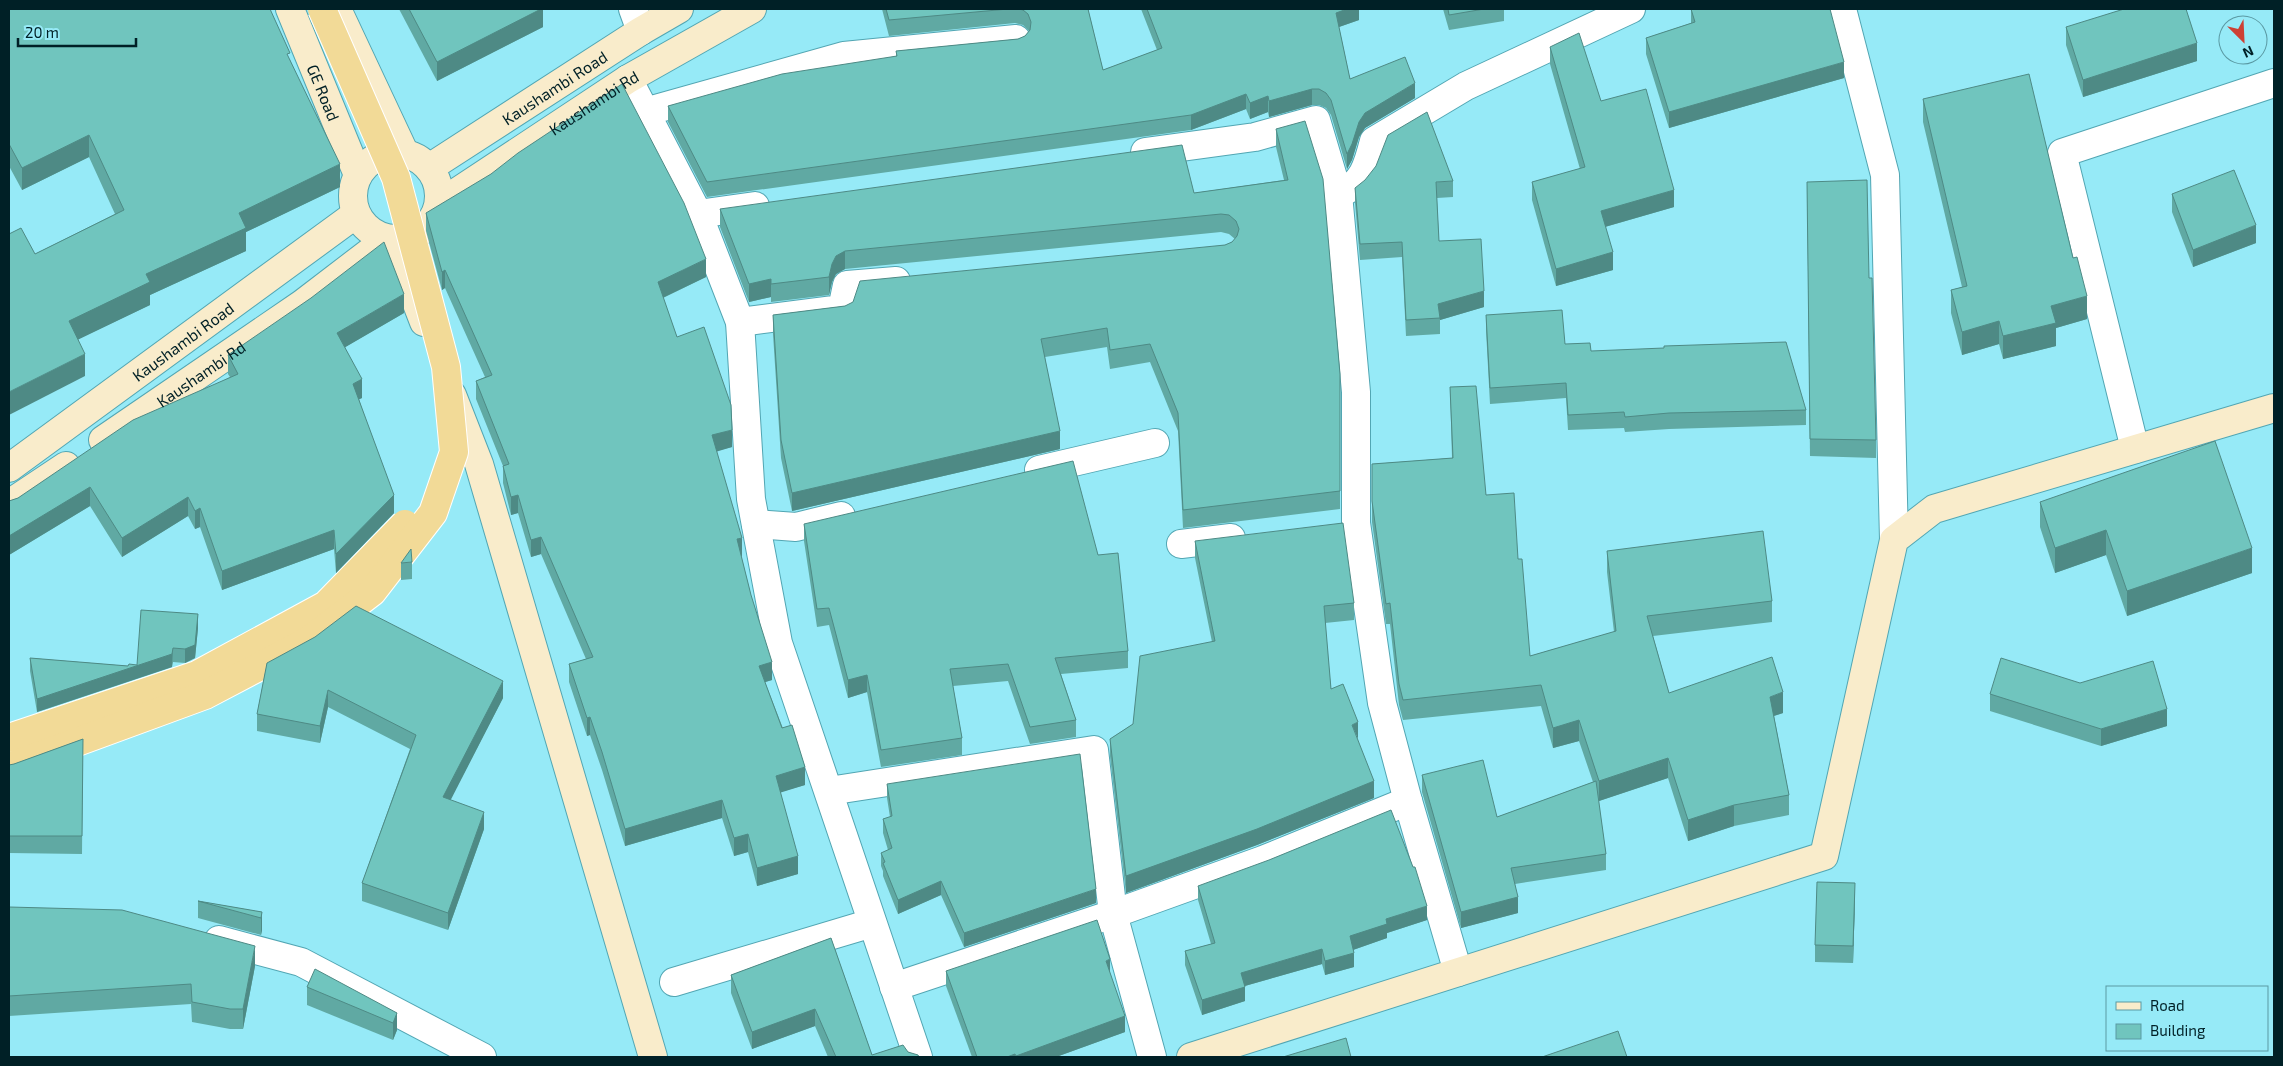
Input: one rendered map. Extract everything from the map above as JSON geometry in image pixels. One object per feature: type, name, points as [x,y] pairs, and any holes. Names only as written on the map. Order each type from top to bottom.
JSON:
[{"type":"main road","points":[[9,738],[197,675],[326,605],[425,504],[440,422],[433,352],[424,314],[407,263],[388,188],[345,83],[310,9]]},
{"type":"main road","points":[[9,767],[205,694],[308,641],[372,592],[433,513],[454,452],[446,367],[396,178],[322,9]]},
{"type":"street","name":"GE Road","points":[[290,9],[358,175]]},
{"type":"street","points":[[337,9],[406,154]]},
{"type":"street","name":"Kaushambi Road","points":[[429,168],[637,20],[679,9]]},
{"type":"street","name":"Kaushambi Rd","points":[[439,204],[628,79],[752,9]]},
{"type":"street","points":[[1338,194],[1351,189],[1368,165],[1374,141],[1466,86],[1632,9]]},
{"type":"street","points":[[1191,1057],[1824,856],[1894,540],[1885,175],[1842,9]]},
{"type":"street","points":[[645,112],[844,56],[1016,39]]},
{"type":"street","points":[[628,79],[698,214],[740,322],[751,499],[778,643],[918,1057]]},
{"type":"street","points":[[2135,449],[2062,153],[2274,83]]},
{"type":"street","points":[[1118,156],[1255,137],[1316,120],[1338,194],[1356,392],[1356,523],[1382,703],[1408,801],[1458,972]]},
{"type":"street","points":[[392,153],[406,154],[419,159],[429,168],[439,191],[439,204],[426,228],[413,236],[390,239],[369,230],[356,214],[352,201],[353,188],[358,175],[366,164],[378,157],[392,153]]},
{"type":"street","points":[[698,214],[777,203]]},
{"type":"street","name":"Kaushambi Road","points":[[9,468],[356,214]]},
{"type":"street","points":[[390,239],[479,464],[653,1057]]},
{"type":"street","name":"Kaushambi Rd","points":[[9,504],[302,304],[390,239]]},
{"type":"street","points":[[740,322],[842,309],[846,285],[917,279]]},
{"type":"street","points":[[1894,540],[1934,508],[2274,408]]},
{"type":"street","points":[[1016,476],[1155,443]]},
{"type":"street","points":[[756,524],[796,526],[864,511]]},
{"type":"street","points":[[1327,527],[1356,523]]},
{"type":"street","points":[[1181,544],[1259,535]]},
{"type":"street","points":[[829,791],[1094,750],[1114,914],[1152,1057]]},
{"type":"street","points":[[894,987],[1114,914],[1263,860],[1408,801]]},
{"type":"street","points":[[674,982],[872,922]]},
{"type":"street","points":[[199,935],[301,962],[482,1057]]},
{"type":"building","points":[[9,9],[270,9],[290,53],[287,54],[340,164],[239,213],[246,228],[146,274],[150,282],[69,321],[85,354],[9,392],[9,234],[21,228],[35,254],[124,210],[89,135],[22,168],[9,144]]},
{"type":"building","points":[[409,9],[541,9],[437,62]]},
{"type":"building","points":[[886,9],[1008,9],[889,20]]},
{"type":"building","points":[[1019,9],[1088,9],[1103,70],[1162,48],[1147,9],[1347,9],[1336,13],[1350,79],[1405,57],[1415,83],[1365,113],[1359,122],[1347,154],[1331,100],[1326,93],[1319,89],[1312,89],[1269,101],[1268,96],[1250,103],[1246,94],[1191,115],[707,182],[668,106],[782,74],[897,56],[896,51],[1018,39],[1025,36],[1030,30],[1031,22],[1028,14]]},
{"type":"building","points":[[1448,9],[1484,9],[1449,15]]},
{"type":"building","points":[[1691,9],[1830,9],[1844,62],[1669,112],[1646,38],[1695,22]]},
{"type":"building","points":[[2124,9],[2186,9],[2197,43],[2083,80],[2066,27]]},
{"type":"building","points":[[1579,33],[1601,101],[1646,89],[1674,190],[1601,211],[1613,252],[1556,269],[1532,182],[1585,167],[1550,47]]},
{"type":"building","points":[[2029,74],[2073,258],[2077,257],[2087,296],[2051,306],[2056,323],[2003,336],[1999,321],[1962,332],[1951,290],[1967,286],[1923,99]]},
{"type":"building","points":[[622,84],[684,203],[706,259],[658,282],[677,337],[704,327],[731,405],[732,430],[712,435],[742,538],[737,539],[751,595],[772,662],[759,666],[782,728],[792,725],[805,767],[776,776],[798,856],[757,868],[748,834],[734,838],[722,800],[625,829],[602,752],[590,717],[587,718],[569,664],[593,657],[541,537],[531,540],[518,495],[511,497],[503,466],[509,464],[476,381],[492,375],[445,270],[442,272],[426,213],[491,174],[518,153]]},
{"type":"building","points":[[1427,112],[1453,181],[1436,182],[1439,241],[1481,239],[1484,291],[1438,304],[1440,318],[1406,320],[1402,242],[1360,244],[1355,188],[1365,180],[1376,166],[1388,135]]},
{"type":"building","points":[[1305,121],[1323,179],[1340,374],[1340,491],[1183,510],[1178,413],[1150,344],[1110,350],[1107,328],[1041,339],[1060,431],[792,493],[781,440],[773,315],[845,306],[853,302],[860,281],[1225,245],[1232,242],[1237,236],[1239,229],[1236,221],[1229,215],[1221,214],[845,251],[836,256],[829,277],[771,284],[771,279],[749,284],[720,209],[1182,145],[1194,193],[1288,180],[1276,129]]},
{"type":"building","points":[[2234,170],[2256,225],[2193,250],[2172,194]]},
{"type":"building","points":[[1867,180],[1869,278],[1872,278],[1876,440],[1810,439],[1807,182]]},
{"type":"building","points":[[384,242],[404,294],[337,333],[362,379],[353,384],[394,495],[336,554],[334,530],[222,571],[200,508],[195,511],[188,497],[122,538],[90,487],[9,536],[9,501],[18,498],[133,420],[238,374],[228,355],[311,298]]},
{"type":"building","points":[[1562,310],[1565,344],[1590,343],[1591,351],[1664,348],[1664,346],[1786,342],[1806,410],[1669,413],[1625,417],[1624,412],[1568,415],[1566,383],[1490,388],[1486,315]]},
{"type":"building","points":[[1476,386],[1486,495],[1514,493],[1518,559],[1522,559],[1530,656],[1616,631],[1607,551],[1763,531],[1772,601],[1647,616],[1669,693],[1772,657],[1783,692],[1770,697],[1789,795],[1734,805],[1688,820],[1668,758],[1599,781],[1579,720],[1553,728],[1541,685],[1403,700],[1399,684],[1390,603],[1386,604],[1372,501],[1372,464],[1453,458],[1450,387]]},
{"type":"building","points":[[2215,441],[2252,548],[2127,591],[2106,530],[2055,548],[2040,502]]},
{"type":"building","points":[[1073,461],[1098,555],[1118,553],[1128,651],[1055,658],[1076,720],[1030,727],[1008,664],[950,669],[962,738],[881,750],[867,675],[848,680],[829,608],[817,609],[804,524]]},
{"type":"building","points":[[1343,523],[1354,603],[1324,606],[1331,689],[1343,684],[1358,722],[1352,725],[1374,781],[1257,829],[1126,876],[1110,739],[1133,724],[1140,656],[1215,641],[1195,541]]},
{"type":"building","points":[[411,549],[412,562],[401,563]]},
{"type":"building","points":[[356,606],[503,681],[443,797],[484,812],[448,913],[362,883],[416,735],[328,690],[320,726],[257,714],[267,663],[315,637]]},
{"type":"building","points":[[141,610],[198,614],[195,645],[185,649],[173,648],[172,654],[37,699],[30,658],[128,666],[129,664],[137,665]]},
{"type":"building","points":[[2001,658],[2080,683],[2153,661],[2167,709],[2101,729],[1990,694]]},
{"type":"building","points":[[83,739],[82,836],[9,836],[9,765]]},
{"type":"building","points":[[1080,754],[1096,889],[964,933],[941,881],[898,900],[883,863],[885,862],[881,853],[892,848],[883,819],[892,816],[887,784]]},
{"type":"building","points":[[1483,760],[1497,817],[1596,781],[1606,854],[1511,868],[1518,897],[1461,912],[1422,775]]},
{"type":"building","points":[[1391,810],[1413,867],[1415,867],[1427,906],[1386,919],[1387,924],[1350,936],[1354,953],[1325,961],[1322,949],[1241,973],[1245,987],[1202,1000],[1185,951],[1215,943],[1198,886],[1269,860]]},
{"type":"building","points":[[1817,882],[1855,883],[1853,946],[1815,945]]},
{"type":"building","points":[[198,901],[262,912],[261,918]]},
{"type":"building","points":[[9,907],[122,910],[255,946],[243,1009],[230,1009],[192,1002],[191,984],[9,996]]},
{"type":"building","points":[[1097,920],[1110,959],[1106,961],[1125,1016],[1016,1056],[1015,1054],[1007,1057],[977,1057],[946,971]]},
{"type":"building","points":[[831,938],[872,1055],[903,1045],[908,1052],[919,1057],[836,1057],[815,1009],[752,1032],[731,975]]},
{"type":"building","points":[[315,969],[397,1013],[393,1023],[307,987]]},
{"type":"building","points":[[1618,1031],[1627,1057],[1542,1057]]},
{"type":"building","points":[[1346,1038],[1351,1057],[1283,1057]]}]
